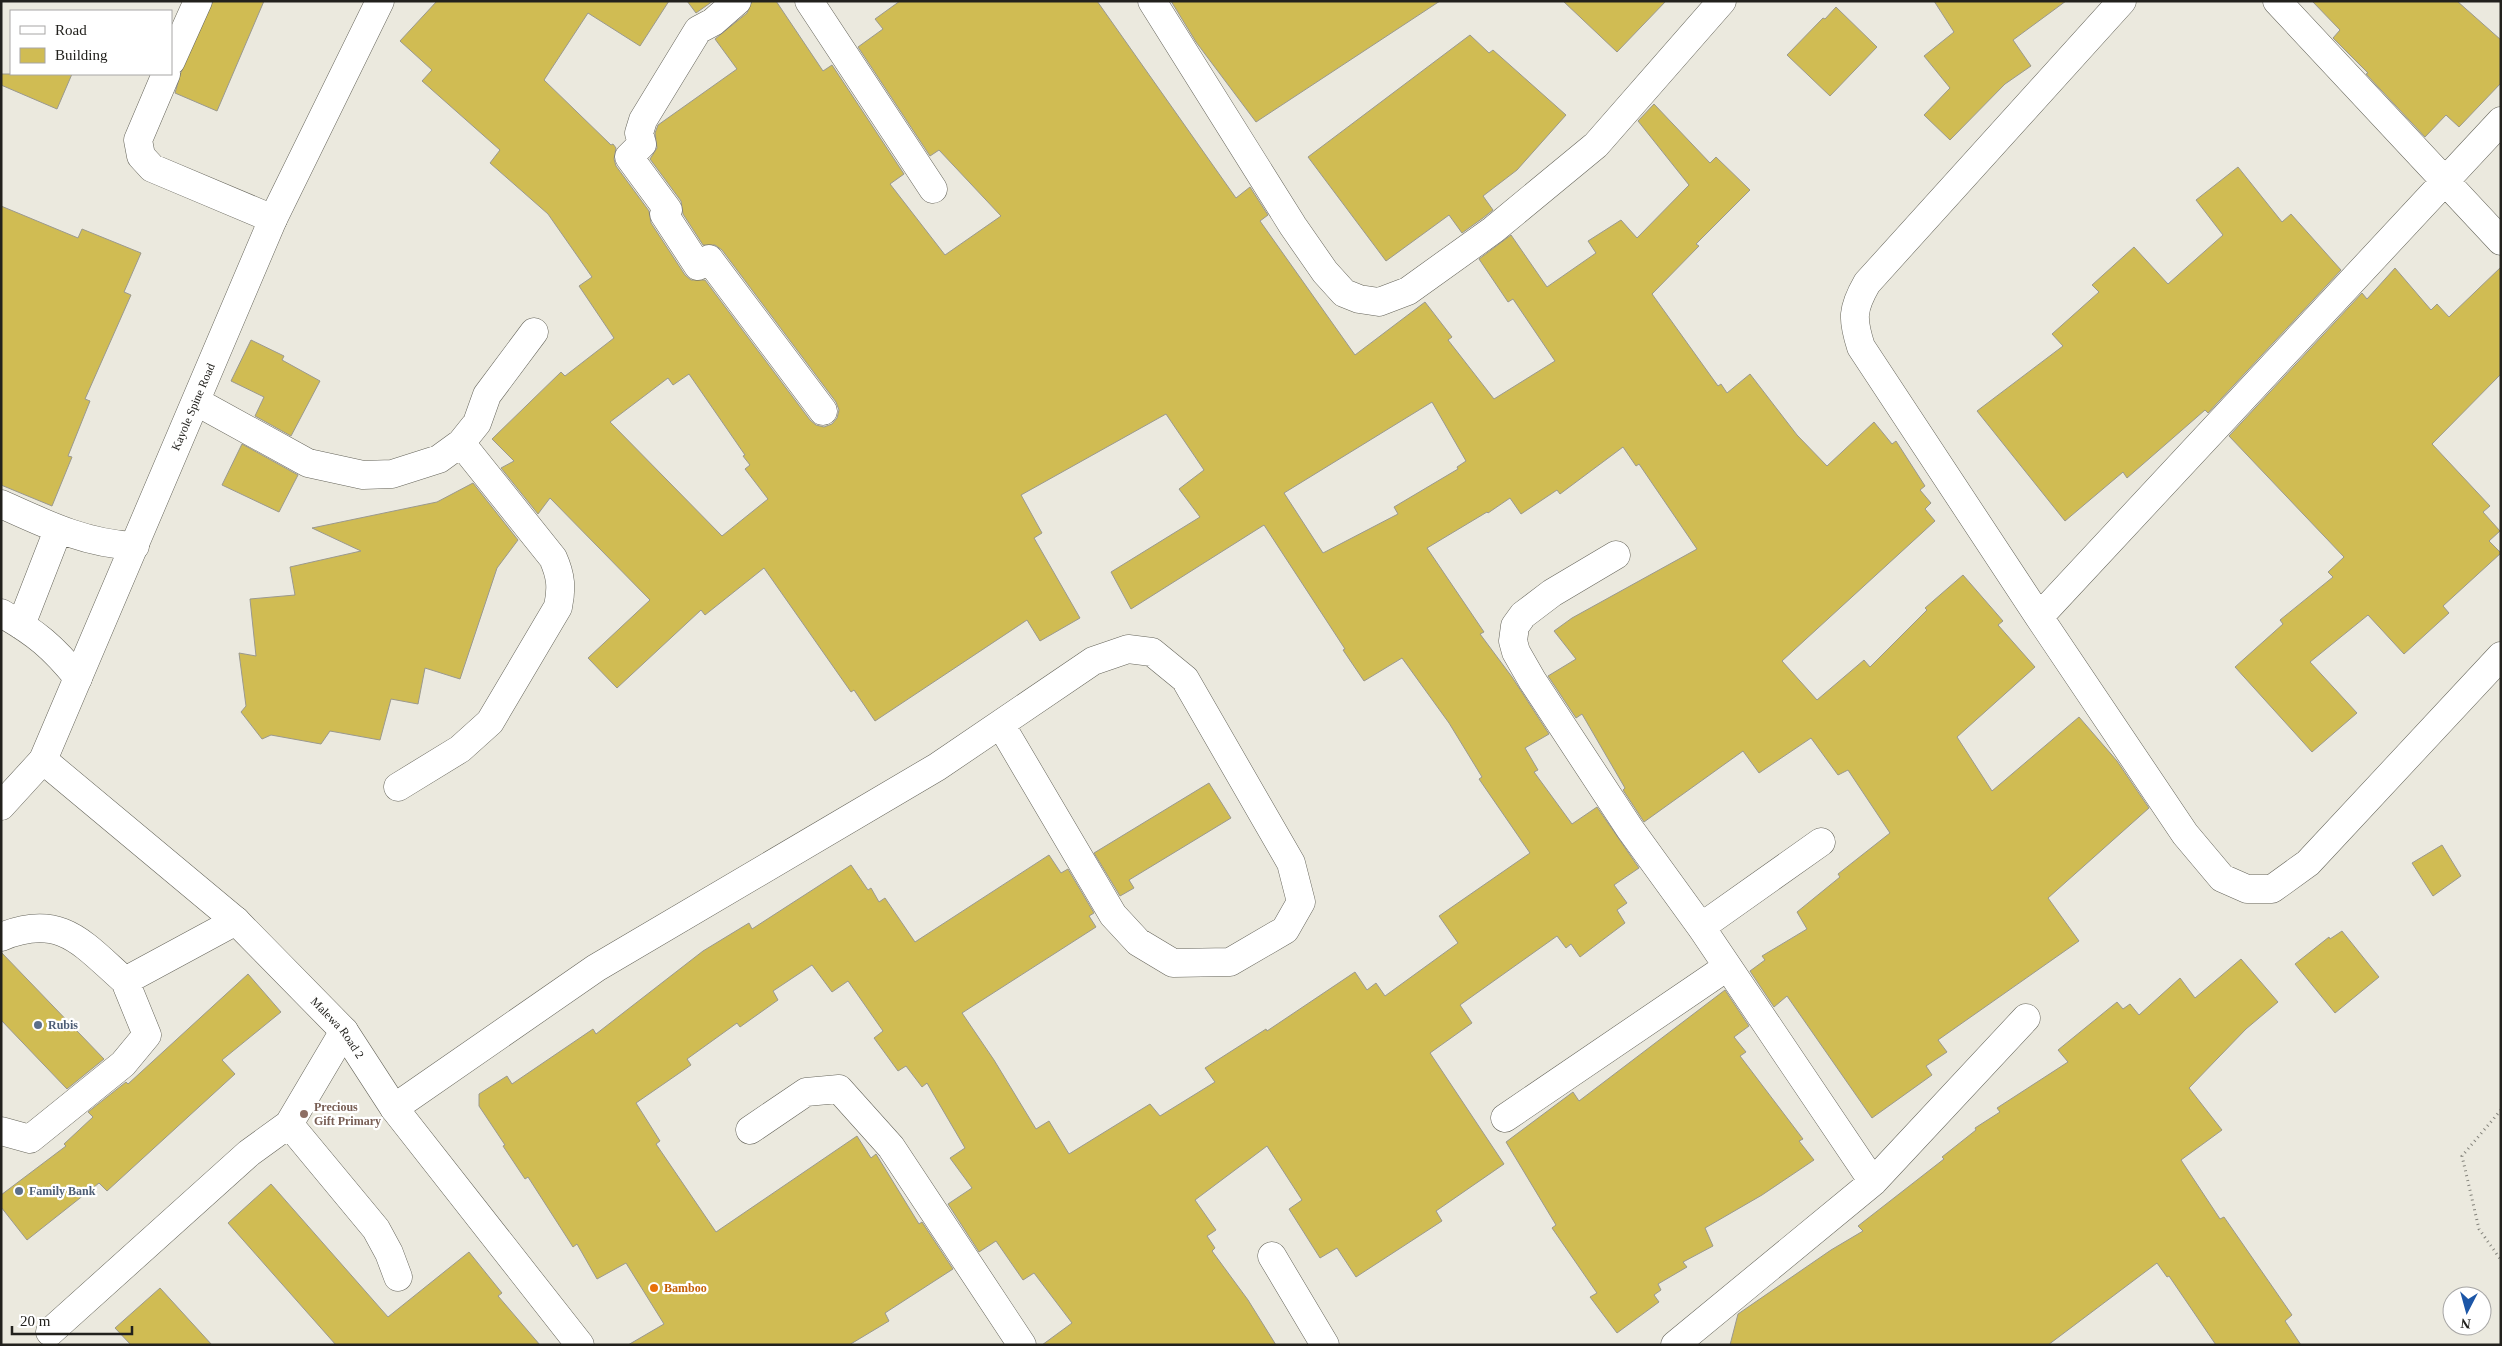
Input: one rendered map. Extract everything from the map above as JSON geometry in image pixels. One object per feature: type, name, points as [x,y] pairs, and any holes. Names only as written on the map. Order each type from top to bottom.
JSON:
[{"type":"street","points":[[172,60],[198,1]]},
{"type":"street","name":"Kayole Spine Road","points":[[1,806],[43,760],[197,402],[273,219],[380,1]]},
{"type":"street","points":[[737,1],[713,22],[698,30],[643,120],[639,133],[642,144],[629,157],[668,210],[664,214],[698,266],[709,259],[823,411]]},
{"type":"street","points":[[809,1],[933,189]]},
{"type":"street","points":[[1152,1],[1293,226],[1325,272],[1344,293],[1359,299],[1379,302],[1408,291],[1493,230],[1596,145],[1722,1]]},
{"type":"street","points":[[2122,1],[1867,283],[1858,300],[1854,323],[1861,347],[2185,834],[2222,878],[2248,889],[2272,889],[2308,863],[2501,656]]},
{"type":"street","points":[[2277,1],[2501,241]]},
{"type":"street","points":[[166,75],[138,140],[141,156],[152,168],[273,219]]},
{"type":"street","points":[[2039,617],[2501,121]]},
{"type":"street","points":[[197,402],[308,463],[363,475],[392,474],[416,468],[439,459],[461,443],[477,423],[487,395],[534,332]]},
{"type":"street","points":[[398,787],[460,749],[490,722],[558,607],[562,590],[561,575],[553,558],[461,443]]},
{"type":"street","points":[[1,504],[58,530],[112,545],[135,546]]},
{"type":"street","points":[[58,530],[11,619],[56,652],[78,678]]},
{"type":"street","points":[[1616,555],[1552,593],[1523,615],[1515,626],[1513,641],[1516,652],[1548,705],[1630,829],[1701,927],[1873,1182]]},
{"type":"street","points":[[394,1108],[596,968],[937,767],[1093,661],[1128,649],[1152,652],[1185,679],[1291,864],[1301,902],[1285,930],[1230,962],[1173,963],[1138,942],[1112,915],[1001,725]]},
{"type":"street","name":"Malewa Road 2","points":[[43,760],[236,921],[344,1031],[394,1108],[580,1345]]},
{"type":"street","points":[[1701,927],[1822,842]]},
{"type":"street","points":[[125,981],[236,921]]},
{"type":"street","points":[[1,937],[18,930],[40,926],[75,937],[125,981],[147,1035],[123,1064],[30,1139],[1,1131]]},
{"type":"street","points":[[1505,1118],[1727,967]]},
{"type":"street","points":[[1675,1345],[1873,1182],[2026,1018]]},
{"type":"street","points":[[50,1332],[249,1153],[289,1124],[344,1031]]},
{"type":"street","points":[[750,1130],[806,1092],[839,1089],[891,1147],[1022,1345]]},
{"type":"street","points":[[289,1124],[376,1229],[389,1253],[398,1277]]},
{"type":"street","points":[[1272,1256],[1325,1345]]},
{"type":"path","points":[[2501,1110],[2462,1156],[2479,1229],[2501,1260]]},
{"type":"building","points":[[213,1],[264,1],[217,111],[175,93],[181,72]]},
{"type":"building","points":[[437,1],[669,1],[640,46],[588,13],[544,80],[611,145],[613,144],[616,148],[614,159],[616,166],[649,211],[651,223],[685,275],[691,280],[705,280],[810,420],[816,425],[824,427],[832,424],[837,418],[839,410],[836,402],[722,250],[715,245],[703,245],[683,214],[681,201],[650,159],[657,148],[655,133],[658,125],[737,69],[715,39],[747,13],[752,1],[776,1],[823,71],[832,65],[904,174],[890,184],[945,255],[1001,216],[939,150],[930,156],[858,47],[883,29],[875,19],[900,1],[1097,1],[1236,198],[1250,187],[1268,215],[1260,221],[1355,355],[1425,302],[1452,337],[1448,340],[1494,399],[1555,361],[1513,299],[1508,302],[1479,259],[1511,235],[1547,287],[1596,253],[1588,241],[1621,220],[1637,238],[1689,185],[1638,121],[1654,104],[1710,163],[1716,157],[1750,190],[1696,244],[1699,246],[1652,294],[1718,386],[1721,384],[1727,393],[1750,374],[1797,435],[1827,466],[1874,422],[1892,444],[1896,441],[1925,486],[1920,490],[1931,503],[1925,509],[1935,521],[1782,661],[1817,700],[1864,660],[1870,667],[1927,610],[1925,608],[1963,575],[2003,621],[1998,625],[2035,667],[1957,737],[1992,791],[2079,717],[2117,761],[2149,808],[2048,898],[2079,941],[1938,1040],[1947,1052],[1926,1066],[1932,1075],[1872,1118],[1787,996],[1774,1007],[1750,971],[1765,960],[1762,956],[1807,929],[1797,912],[1840,877],[1838,874],[1890,833],[1848,770],[1838,775],[1811,738],[1759,773],[1743,751],[1644,822],[1623,790],[1625,788],[1582,714],[1576,718],[1548,676],[1576,659],[1554,631],[1572,618],[1697,549],[1639,464],[1636,466],[1623,447],[1560,494],[1557,490],[1521,514],[1510,498],[1427,548],[1484,632],[1480,634],[1512,677],[1549,734],[1525,748],[1538,770],[1534,772],[1572,824],[1597,807],[1639,868],[1614,885],[1627,903],[1617,910],[1625,923],[1580,957],[1571,944],[1566,948],[1557,936],[1460,1005],[1472,1023],[1430,1053],[1504,1164],[1436,1211],[1442,1221],[1356,1277],[1337,1248],[1320,1258],[1289,1209],[1302,1200],[1267,1146],[1195,1200],[1216,1230],[1207,1236],[1215,1248],[1212,1251],[1248,1300],[1276,1345],[1042,1345],[1072,1323],[1034,1273],[1023,1280],[996,1241],[979,1252],[948,1204],[972,1188],[950,1158],[965,1148],[927,1083],[922,1087],[906,1066],[898,1071],[874,1038],[883,1031],[848,981],[832,992],[812,965],[773,991],[778,1000],[740,1027],[737,1023],[687,1059],[691,1065],[636,1103],[660,1141],[656,1144],[716,1232],[857,1136],[871,1158],[876,1154],[919,1224],[922,1222],[953,1269],[885,1313],[889,1321],[849,1345],[628,1345],[664,1324],[626,1263],[597,1279],[577,1244],[573,1247],[528,1177],[525,1179],[503,1146],[505,1145],[479,1106],[479,1094],[507,1076],[512,1084],[593,1029],[596,1034],[703,951],[749,923],[752,929],[851,865],[868,890],[871,888],[879,902],[885,898],[915,942],[1049,855],[1061,873],[1068,869],[1094,913],[1089,916],[1096,927],[962,1013],[994,1060],[1036,1129],[1049,1121],[1069,1154],[1150,1104],[1160,1116],[1215,1082],[1205,1068],[1266,1029],[1267,1031],[1355,972],[1367,990],[1376,983],[1385,996],[1458,943],[1439,916],[1530,853],[1479,779],[1482,777],[1449,723],[1402,658],[1364,681],[1264,525],[1131,609],[1111,572],[1200,517],[1179,489],[1204,470],[1166,414],[1021,495],[1042,533],[1034,538],[1080,618],[1040,641],[1027,620],[875,721],[854,690],[851,692],[764,568],[705,615],[701,610],[617,688],[588,658],[650,600],[550,498],[538,514],[501,468],[514,461],[492,439],[561,372],[565,376],[614,338],[579,286],[592,277],[548,214],[490,163],[500,150],[422,81],[432,70],[400,41]],"holes":[[[689,374],[745,455],[743,456],[750,465],[745,469],[768,499],[722,536],[610,422],[668,378],[673,385]],[[1432,402],[1466,461],[1457,467],[1458,469],[1394,507],[1398,514],[1323,553],[1284,493]]]},
{"type":"building","points":[[687,1],[713,1],[696,13]]},
{"type":"building","points":[[1171,1],[1440,1],[1256,122],[1196,42]]},
{"type":"building","points":[[1563,1],[1666,1],[1617,52]]},
{"type":"building","points":[[1934,1],[2066,1],[2013,40],[2031,66],[2005,84],[1950,140],[1924,115],[1950,88],[1924,56],[1954,32]]},
{"type":"building","points":[[2312,1],[2457,1],[2501,40],[2501,83],[2459,127],[2446,115],[2425,137],[2366,74],[2368,73],[2333,38],[2340,30]]},
{"type":"building","points":[[1836,7],[1877,47],[1830,96],[1787,55]]},
{"type":"building","points":[[1470,35],[1489,53],[1493,50],[1566,115],[1517,170],[1483,196],[1493,210],[1462,233],[1449,215],[1386,261],[1308,157]]},
{"type":"building","points":[[1,74],[72,75],[57,109],[1,85]]},
{"type":"building","points":[[2238,167],[2282,222],[2291,214],[2341,270],[2208,413],[2205,410],[2127,478],[2123,472],[2065,521],[1977,411],[2063,346],[2052,334],[2099,292],[2092,285],[2134,247],[2168,284],[2223,235],[2196,200]]},
{"type":"building","points":[[1,206],[78,238],[82,229],[141,253],[124,292],[131,295],[85,399],[90,401],[68,456],[72,457],[52,506],[1,485]]},
{"type":"building","points":[[2501,267],[2501,374],[2432,444],[2490,506],[2483,512],[2500,531],[2489,541],[2501,553],[2443,606],[2449,613],[2404,654],[2368,615],[2310,662],[2357,713],[2312,752],[2235,667],[2283,624],[2280,620],[2333,577],[2328,572],[2344,557],[2229,436],[2362,293],[2367,299],[2395,268],[2431,310],[2437,304],[2449,317]]},
{"type":"building","points":[[251,340],[284,356],[282,360],[320,381],[291,436],[255,416],[264,397],[231,381]]},
{"type":"building","points":[[242,444],[298,475],[279,512],[222,485]]},
{"type":"building","points":[[473,483],[518,540],[497,568],[460,679],[425,668],[418,704],[391,699],[380,740],[330,731],[321,744],[271,735],[262,739],[241,712],[246,706],[239,653],[256,656],[250,599],[295,595],[290,567],[361,551],[312,528],[437,502]]},
{"type":"building","points":[[1209,783],[1231,818],[1129,880],[1134,888],[1120,896],[1094,853]]},
{"type":"building","points":[[2442,845],[2461,876],[2433,896],[2412,863]]},
{"type":"building","points":[[2342,931],[2379,977],[2335,1013],[2295,964],[2329,937],[2330,939]]},
{"type":"building","points":[[1,952],[104,1059],[67,1089],[1,1020]]},
{"type":"building","points":[[2241,959],[2278,1002],[2246,1029],[2189,1088],[2222,1130],[2181,1160],[2220,1219],[2224,1217],[2292,1315],[2285,1321],[2301,1345],[2216,1345],[2169,1276],[2167,1277],[2157,1263],[2048,1345],[1730,1345],[1738,1314],[1831,1250],[1863,1231],[1858,1226],[1944,1159],[1942,1157],[1976,1130],[1975,1128],[2000,1112],[1997,1108],[2068,1062],[2058,1050],[2117,1002],[2123,1009],[2130,1004],[2139,1015],[2180,978],[2195,998]]},
{"type":"building","points":[[248,974],[281,1012],[222,1060],[235,1074],[107,1191],[99,1183],[27,1240],[1,1207],[1,1195],[66,1146],[64,1144],[93,1117],[88,1112],[126,1082],[128,1084]]},
{"type":"building","points":[[1725,990],[1749,1026],[1734,1037],[1746,1052],[1740,1056],[1803,1139],[1799,1141],[1814,1160],[1762,1195],[1705,1228],[1713,1246],[1683,1262],[1687,1267],[1658,1284],[1661,1290],[1654,1295],[1659,1302],[1617,1333],[1590,1297],[1597,1293],[1552,1228],[1556,1225],[1506,1142],[1573,1092],[1579,1101]]},
{"type":"building","points":[[271,1184],[388,1317],[469,1252],[502,1293],[498,1296],[540,1345],[336,1345],[228,1223]]},
{"type":"building","points":[[160,1288],[212,1345],[131,1345],[115,1328]]},
{"type":"place","name":"Rubis","points":[[38,1025]]},
{"type":"place","name":"Precious Gift Primary","points":[[304,1114]]},
{"type":"place","name":"Family Bank","points":[[19,1191]]},
{"type":"place","name":"Bamboo","points":[[654,1288]]}]
